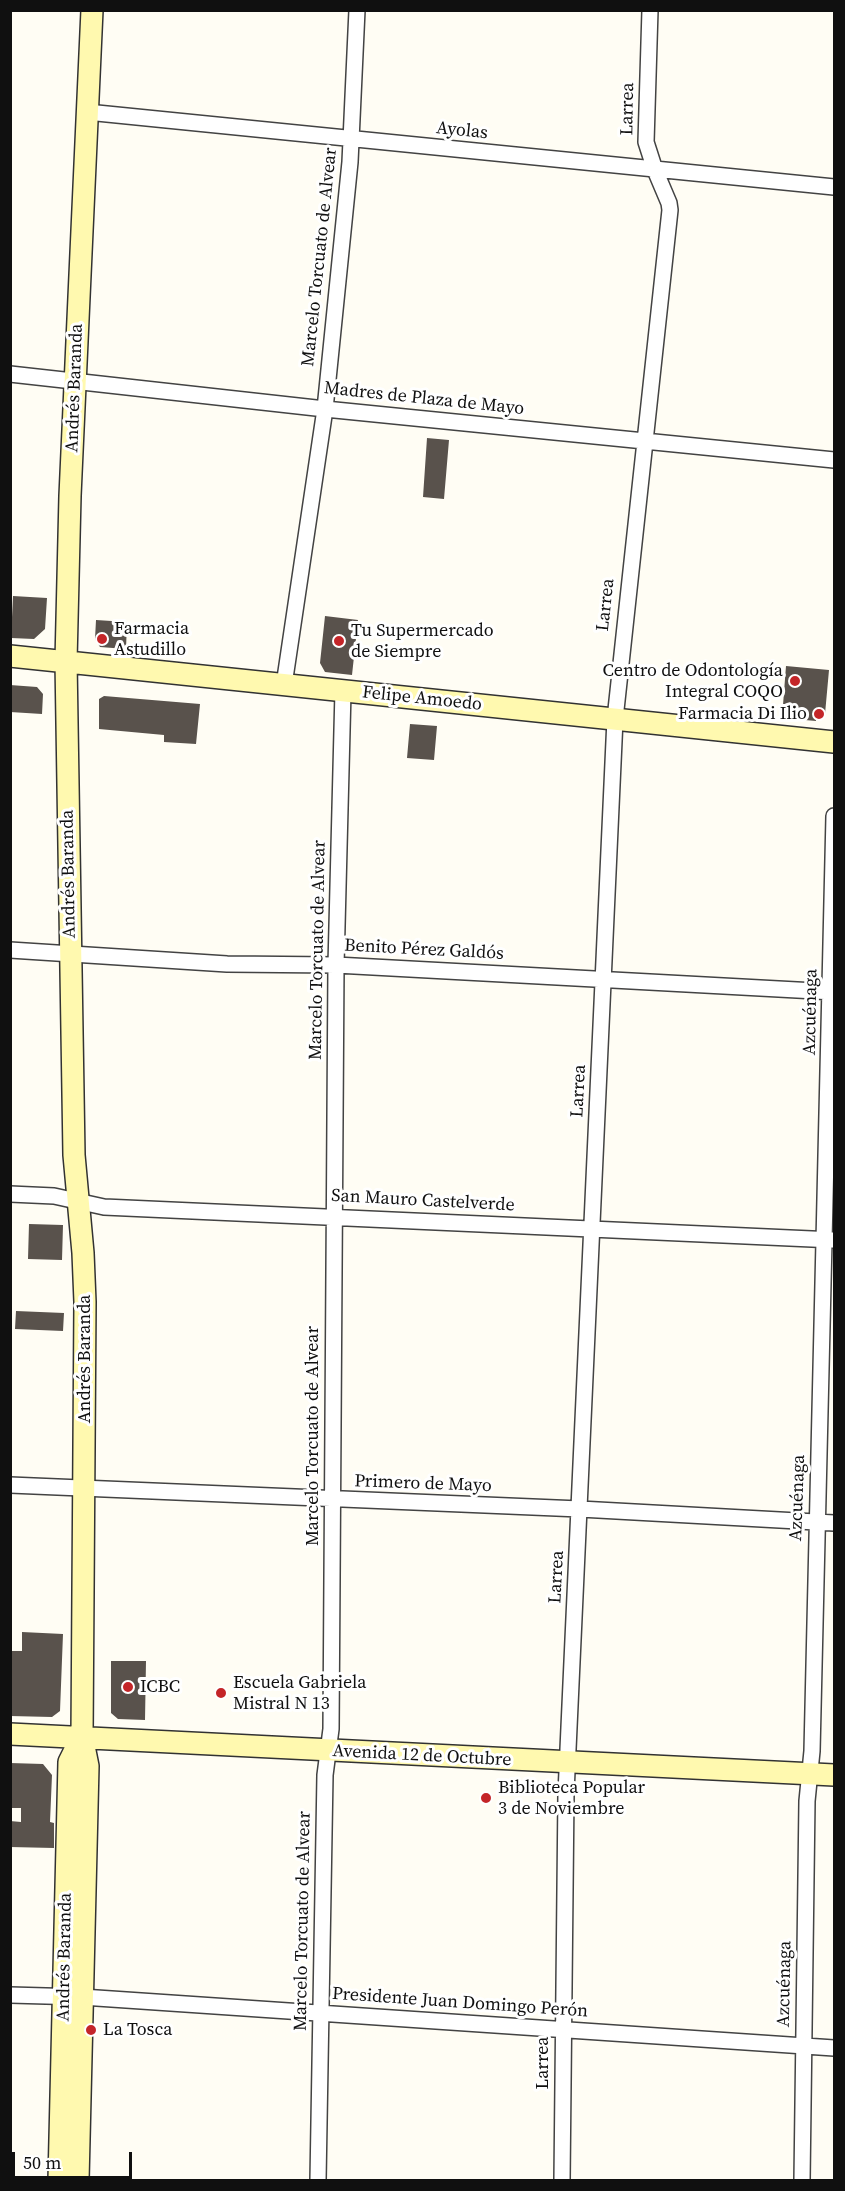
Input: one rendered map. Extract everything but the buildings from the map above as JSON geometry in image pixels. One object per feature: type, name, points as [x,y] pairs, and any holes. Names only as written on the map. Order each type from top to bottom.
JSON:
[{"type":"main road","name":"Andrés Baranda","points":[[78,2181],[69,1762],[82,1737],[85,1302],[74,1155],[66,661],[70,496],[92,10]]},
{"type":"main road","name":"Felipe Amoedo","points":[[10,656],[834,742]]},
{"type":"main road","name":"Avenida 12 de Octubre","points":[[10,1734],[834,1775]]},
{"type":"main road","name":"Andrés Baranda","points":[[59,2181],[73,1997]]},
{"type":"street","name":"Marcelo Torcuato de Alvear","points":[[284,685],[325,409],[351,139],[357,10]]},
{"type":"street","name":"Larrea","points":[[562,2181],[567,1763],[615,719],[669,210],[665,191],[646,142],[650,10]]},
{"type":"street","name":"Ayolas","points":[[87,112],[834,187]]},
{"type":"street","name":"Madres de Plaza de Mayo","points":[[10,374],[325,409],[834,460]]},
{"type":"street","name":"Marcelo Torcuato de Alvear","points":[[318,2181],[326,1775],[331,1729],[336,965],[343,692]]},
{"type":"street","name":"Azcuénaga","points":[[802,2181],[807,1801],[810,1774],[816,1523],[830,1239],[834,816]]},
{"type":"street","name":"Benito Pérez Galdós","points":[[10,950],[227,964],[336,965],[833,992]]},
{"type":"street","name":"San Mauro Castelverde","points":[[10,1194],[54,1196],[104,1206],[830,1239]]},
{"type":"street","name":"Primero de Mayo","points":[[10,1485],[580,1509],[834,1523]]},
{"type":"street","name":"Presidente Juan Domingo Perón","points":[[10,1995],[73,1997],[834,2048]]},
{"type":"place","name":"Farmacia Astudillo","points":[[102,639]]},
{"type":"place","name":"Tu Supermercado de Siempre","points":[[339,641]]},
{"type":"place","name":"Centro de Odontología Integral COQO","points":[[795,681]]},
{"type":"place","name":"Farmacia Di Ilio","points":[[819,714]]},
{"type":"place","name":"ICBC","points":[[128,1687]]},
{"type":"place","name":"Escuela Gabriela Mistral N 13","points":[[221,1693]]},
{"type":"place","name":"Biblioteca Popular 3 de Noviembre","points":[[486,1798]]},
{"type":"place","name":"La Tosca","points":[[91,2030]]}]
